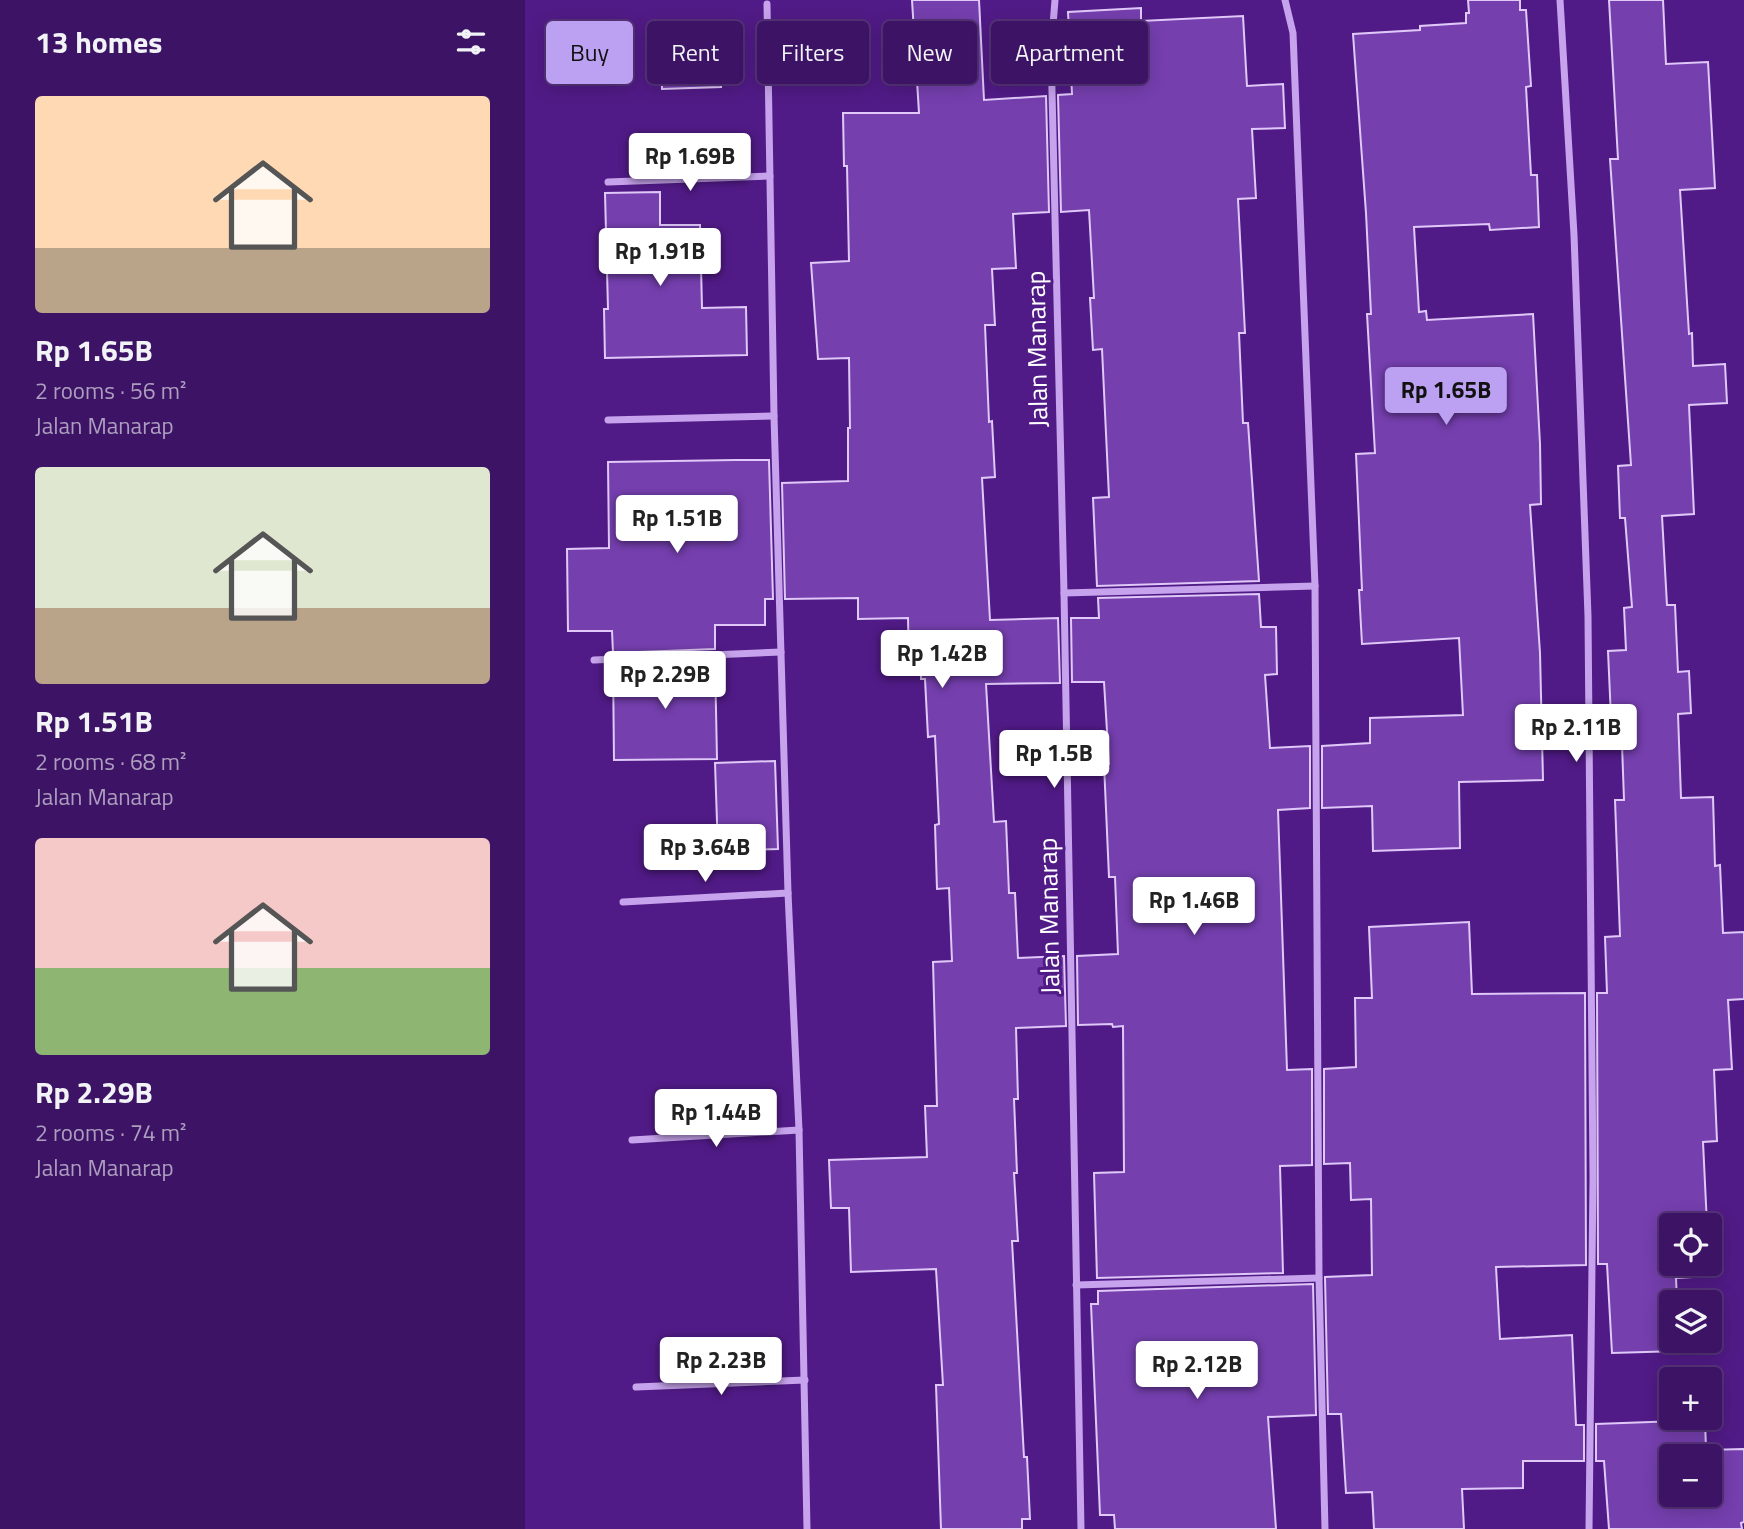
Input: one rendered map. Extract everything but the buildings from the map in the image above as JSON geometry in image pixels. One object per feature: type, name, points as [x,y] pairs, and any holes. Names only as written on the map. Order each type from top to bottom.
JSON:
[{"type":"street","name":"Jalan Manarap","points":[[1055,0],[1051,50],[1064,593],[1080,1529]]},
{"type":"street","points":[[1285,0],[1293,33],[1315,586],[1319,1278],[1325,1529]]},
{"type":"street","points":[[1560,0],[1574,235],[1588,617],[1593,1164],[1589,1529]]},
{"type":"street","points":[[767,4],[774,416],[788,893],[799,1130],[807,1529]]},
{"type":"street","points":[[608,182],[770,176]]},
{"type":"street","points":[[608,420],[774,416]]},
{"type":"street","points":[[1064,593],[1315,586]]},
{"type":"street","points":[[594,660],[781,652]]},
{"type":"street","points":[[623,902],[788,893]]},
{"type":"street","points":[[632,1140],[799,1130]]},
{"type":"street","points":[[1076,1285],[1319,1278]]},
{"type":"street","points":[[636,1387],[805,1380]]}]
